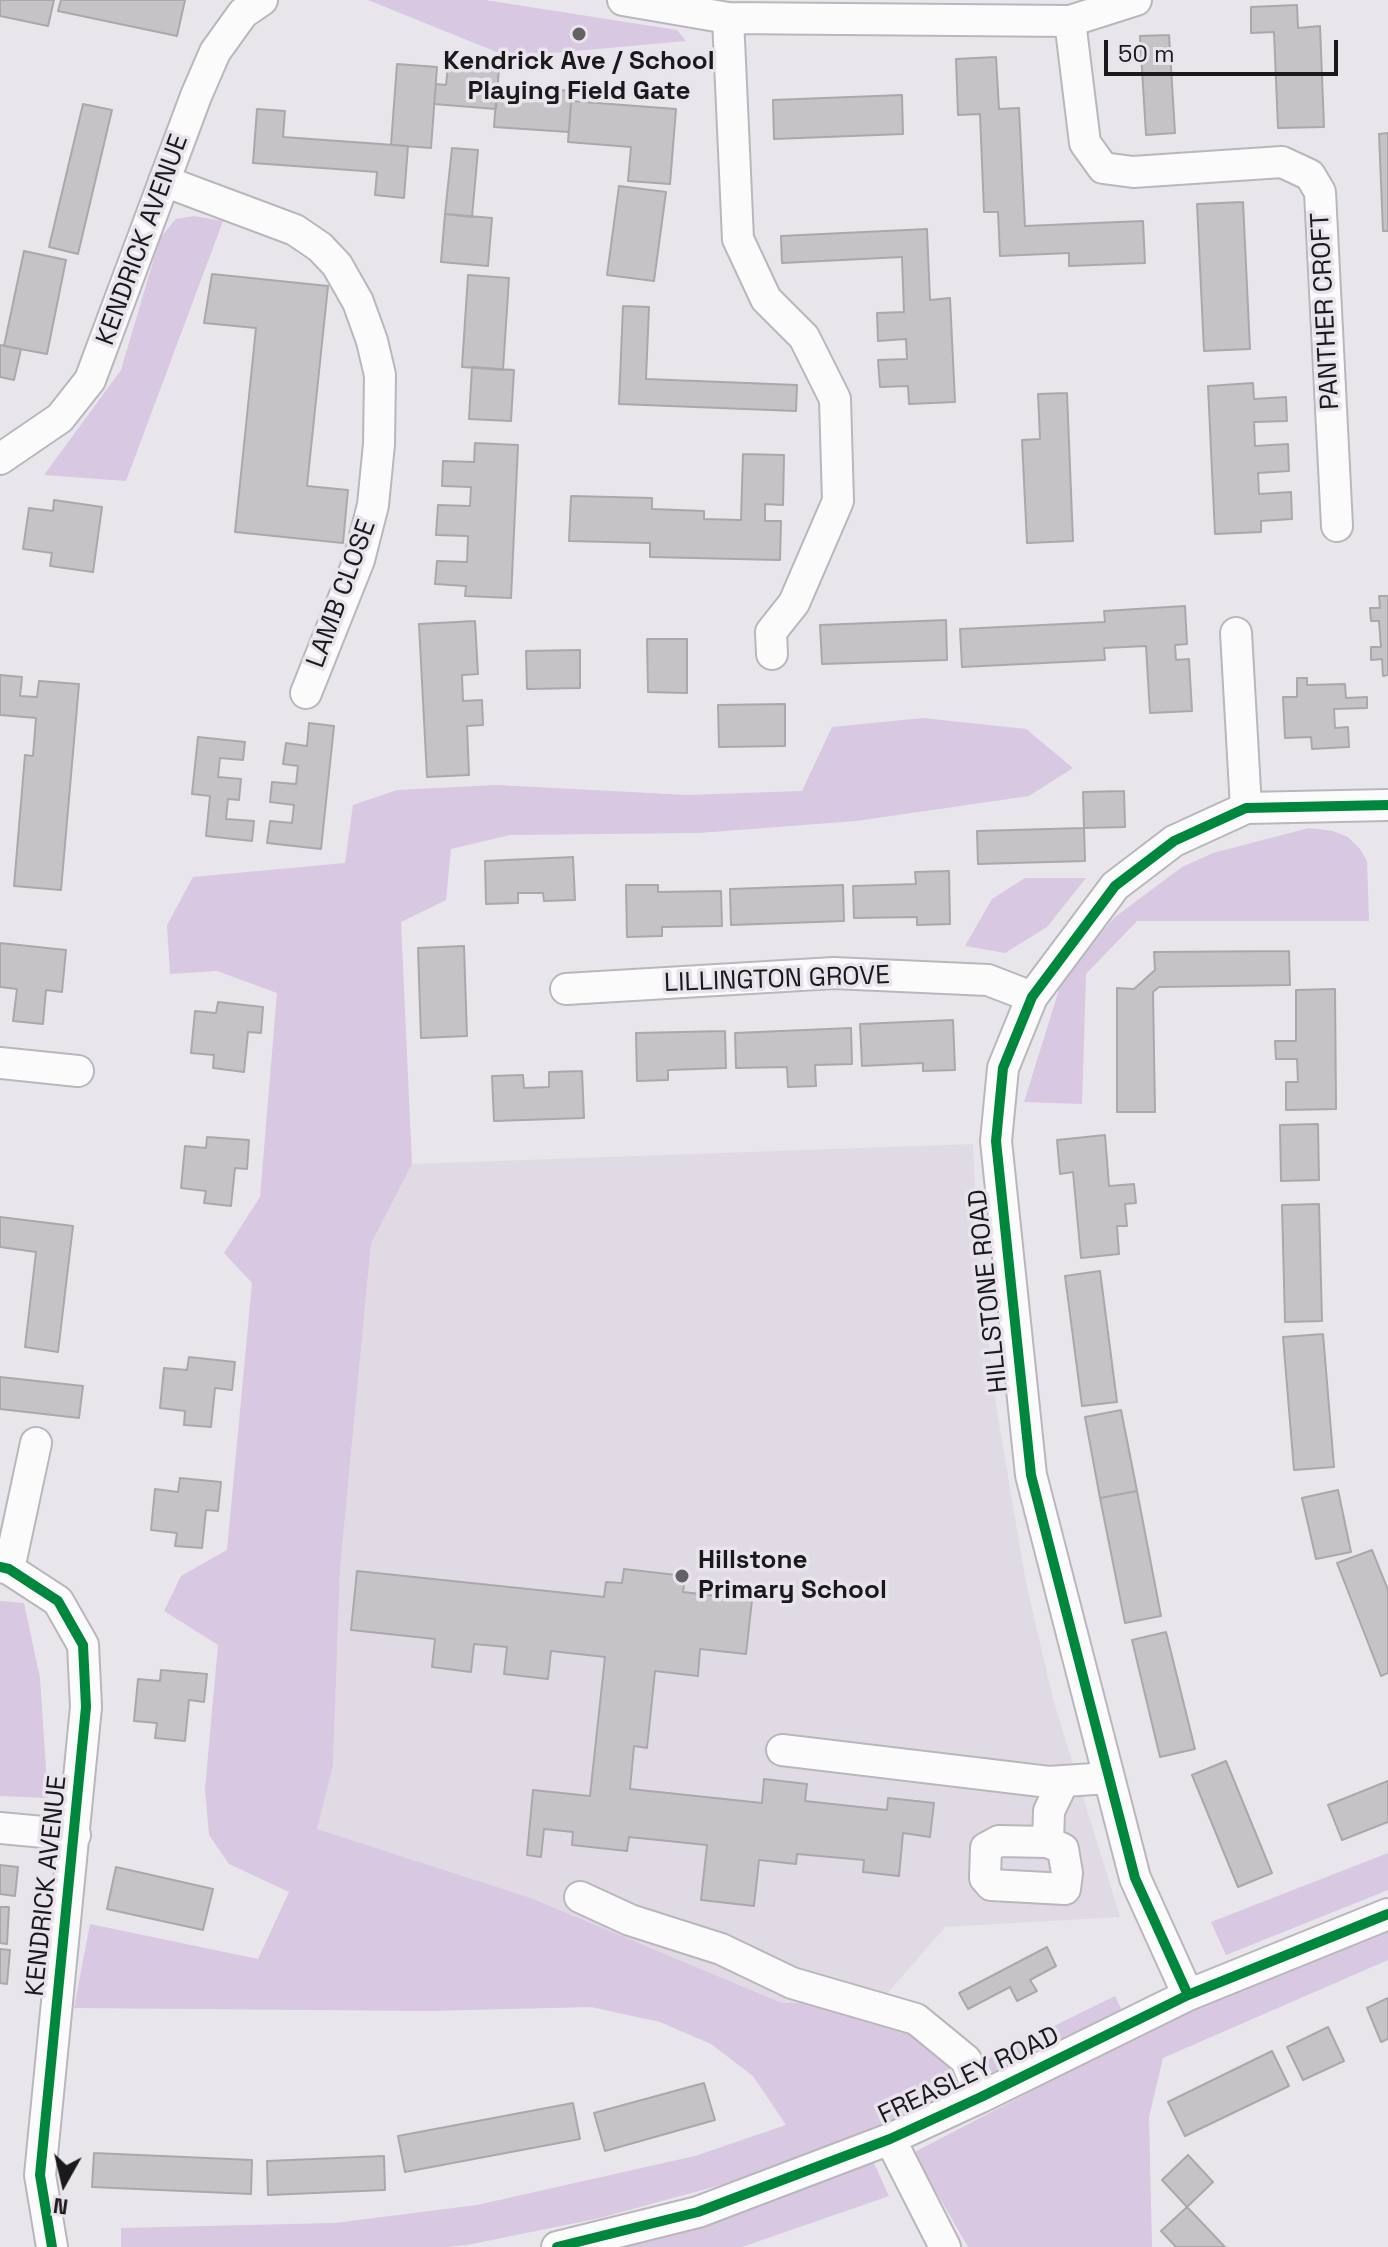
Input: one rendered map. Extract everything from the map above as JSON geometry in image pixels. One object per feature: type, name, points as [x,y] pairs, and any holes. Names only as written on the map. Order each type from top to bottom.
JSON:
[{"type":"street","name":"KENDRICK AVENUE","points":[[0,459],[60,418],[90,380],[215,52],[243,13],[262,0]]},
{"type":"street","points":[[623,0],[728,18],[1070,21],[1136,0]]},
{"type":"street","points":[[728,18],[738,239],[766,299],[804,337],[835,399],[838,501],[794,603],[771,632],[772,654]]},
{"type":"street","name":"PANTHER CROFT","points":[[1070,21],[1085,143],[1103,168],[1133,172],[1282,162],[1310,175],[1320,192],[1337,526]]},
{"type":"street","name":"LAMB CLOSE","points":[[164,181],[295,230],[320,247],[337,265],[358,302],[372,341],[380,375],[379,444],[373,505],[359,560],[306,693]]},
{"type":"street","points":[[1236,633],[1246,808]]},
{"type":"street","name":"HILLSTONE ROAD","points":[[1188,1995],[1135,1878],[1031,1475],[996,1141],[1003,1068],[1032,997],[1115,886],[1174,841],[1246,808],[1388,805]]},
{"type":"street","name":"LILLINGTON GROVE","points":[[566,989],[834,973],[988,980],[1032,997]]},
{"type":"street","points":[[0,1063],[78,1071]]},
{"type":"street","name":"KENDRICK AVENUE","points":[[36,1443],[5,1568],[58,1601],[83,1645],[86,1707],[40,2175],[52,2247]]},
{"type":"street","points":[[782,1750],[1063,1782],[1109,1778]]},
{"type":"street","points":[[1048,1842],[1049,1811],[1063,1782]]},
{"type":"street","points":[[0,1828],[75,1835]]},
{"type":"street","points":[[580,1897],[630,1920],[721,1949],[792,1983],[916,2019],[966,2060],[981,2097]]},
{"type":"street","name":"FREASLEY ROAD","points":[[557,2247],[698,2212],[890,2139],[1188,1995],[1388,1914]]},
{"type":"street","points":[[890,2139],[945,2247]]},
{"type":"shaded area","points":[[368,0],[485,0],[677,30],[686,41],[509,57]]},
{"type":"shaded area","points":[[194,216],[223,221],[126,481],[44,475],[121,370],[160,238],[176,219]]},
{"type":"shaded area","points":[[923,718],[1026,729],[1073,768],[1029,796],[856,821],[699,833],[510,835],[451,849],[446,900],[401,922],[412,1164],[371,1244],[340,1569],[333,1766],[317,1829],[531,1898],[782,2003],[881,2001],[957,2072],[967,2088],[862,2137],[746,2178],[600,2218],[467,2245],[121,2247],[121,2228],[335,2223],[477,2205],[695,2156],[786,2125],[753,2076],[711,2044],[660,2022],[591,2007],[428,2011],[74,2008],[90,1924],[258,1959],[289,1892],[229,1864],[209,1835],[205,1789],[218,1645],[164,1611],[181,1576],[227,1550],[252,1283],[224,1253],[260,1197],[277,993],[217,971],[170,974],[167,925],[193,877],[345,863],[353,805],[397,790],[497,785],[688,795],[802,791],[832,727]]},
{"type":"shaded area","points":[[1309,828],[1333,831],[1348,837],[1360,849],[1367,861],[1369,921],[1137,921],[1086,974],[1082,1104],[1024,1102],[1063,977],[1115,917],[1182,867],[1213,853]]},
{"type":"shaded area","points":[[1025,878],[1086,878],[1047,927],[1005,953],[965,946],[992,899]]},
{"type":"shaded area","name":"Hillstone Primary School","points":[[973,1144],[978,1248],[996,1405],[1026,1583],[1053,1699],[1120,1917],[945,1927],[881,2001],[782,2003],[531,1898],[317,1829],[333,1766],[340,1569],[371,1244],[412,1164]]},
{"type":"shaded area","points":[[0,1601],[24,1603],[40,1678],[48,1798],[0,1796]]},
{"type":"shaded area","points":[[1388,1853],[1388,1890],[1226,1955],[1211,1922]]},
{"type":"shaded area","points":[[1388,1926],[1388,1960],[1163,2058],[1149,2117],[1152,2247],[968,2247],[938,2195],[909,2155],[1168,2020]]},
{"type":"shaded area","points":[[1115,1996],[1125,2017],[996,2080],[985,2060]]},
{"type":"shaded area","points":[[872,2159],[889,2196],[742,2247],[604,2247]]},
{"type":"building","points":[[0,0],[54,0],[48,26],[0,16]]},
{"type":"building","points":[[61,0],[185,0],[177,36],[58,11]]},
{"type":"building","points":[[1297,5],[1298,28],[1320,26],[1324,127],[1278,128],[1274,32],[1251,33],[1251,7]]},
{"type":"building","points":[[1169,35],[1175,133],[1146,135],[1140,36]]},
{"type":"building","points":[[996,57],[999,109],[1019,108],[1025,226],[1143,221],[1145,263],[1069,266],[1069,253],[1000,256],[998,212],[984,212],[980,114],[958,115],[956,59]]},
{"type":"building","points":[[397,64],[437,67],[431,148],[391,145]]},
{"type":"building","points":[[448,65],[499,68],[496,109],[434,104],[436,84],[446,85]]},
{"type":"building","points":[[497,85],[572,91],[569,132],[494,127]]},
{"type":"building","points":[[902,95],[903,134],[774,139],[773,100]]},
{"type":"building","points":[[571,101],[676,109],[670,184],[628,181],[631,147],[568,142]]},
{"type":"building","points":[[83,104],[112,110],[78,254],[49,247]]},
{"type":"building","points":[[257,109],[285,111],[283,137],[408,146],[404,198],[375,195],[377,172],[253,163]]},
{"type":"building","points":[[1388,133],[1388,231],[1383,231],[1379,134]]},
{"type":"building","points":[[452,148],[478,150],[472,217],[445,214]]},
{"type":"building","points":[[619,186],[666,192],[654,281],[607,275]]},
{"type":"building","points":[[1243,202],[1250,349],[1204,351],[1197,204]]},
{"type":"building","points":[[445,214],[492,218],[488,266],[441,262]]},
{"type":"building","points":[[927,229],[930,300],[950,298],[955,402],[909,404],[908,386],[880,387],[878,360],[907,359],[906,339],[878,341],[877,313],[904,312],[902,257],[782,263],[781,236]]},
{"type":"building","points":[[24,251],[66,260],[47,354],[4,346]]},
{"type":"building","points":[[212,274],[328,286],[307,486],[348,490],[343,543],[235,532],[256,328],[204,323]]},
{"type":"building","points":[[468,275],[509,278],[503,370],[462,367]]},
{"type":"building","points":[[623,306],[649,307],[646,379],[797,385],[796,411],[619,404]]},
{"type":"building","points":[[0,345],[21,349],[14,380],[0,377]]},
{"type":"building","points":[[472,367],[514,370],[511,421],[469,419]]},
{"type":"building","points":[[1253,383],[1254,399],[1286,397],[1287,421],[1254,422],[1255,446],[1288,444],[1289,471],[1258,473],[1259,494],[1291,492],[1292,519],[1261,521],[1261,532],[1215,534],[1208,386]]},
{"type":"building","points":[[1067,393],[1073,541],[1027,543],[1022,440],[1040,439],[1038,394]]},
{"type":"building","points":[[475,443],[518,445],[511,598],[465,596],[466,586],[435,584],[437,561],[467,562],[468,536],[436,535],[438,505],[470,506],[471,487],[442,486],[443,461],[474,462]]},
{"type":"building","points":[[743,454],[784,455],[783,505],[765,504],[765,521],[781,521],[780,560],[650,557],[650,543],[569,541],[571,496],[652,498],[652,509],[704,511],[704,519],[741,520]]},
{"type":"building","points":[[54,500],[102,507],[93,572],[50,566],[52,553],[23,549],[29,508],[53,511]]},
{"type":"building","points":[[1379,596],[1388,596],[1388,675],[1383,676],[1382,659],[1371,660],[1371,647],[1381,647],[1379,621],[1371,621],[1370,608],[1380,608]]},
{"type":"building","points":[[1185,606],[1187,644],[1175,645],[1176,660],[1189,659],[1192,711],[1150,713],[1146,646],[1104,648],[1105,660],[962,667],[960,629],[1105,622],[1104,611]]},
{"type":"building","points":[[946,620],[947,660],[822,664],[820,625]]},
{"type":"building","points":[[475,621],[478,674],[462,675],[463,701],[482,700],[483,725],[467,726],[469,775],[427,777],[419,624]]},
{"type":"building","points":[[647,639],[687,639],[687,693],[648,692]]},
{"type":"building","points":[[580,650],[580,688],[527,689],[526,651]]},
{"type":"building","points":[[0,675],[22,677],[20,696],[37,697],[39,681],[79,684],[61,890],[14,886],[25,755],[33,756],[36,718],[0,715]]},
{"type":"building","points":[[1297,678],[1307,678],[1307,685],[1345,684],[1346,698],[1367,697],[1367,708],[1334,709],[1335,728],[1348,727],[1349,747],[1312,749],[1311,737],[1285,738],[1283,697],[1297,697]]},
{"type":"building","points":[[785,704],[785,746],[719,747],[718,705]]},
{"type":"building","points":[[309,723],[334,726],[321,849],[267,843],[270,821],[292,823],[294,805],[270,802],[272,782],[296,784],[298,766],[283,764],[286,743],[307,746]]},
{"type":"building","points":[[198,737],[245,742],[243,760],[220,758],[218,777],[241,779],[239,800],[228,799],[226,819],[254,821],[252,841],[206,836],[210,796],[192,794]]},
{"type":"building","points":[[1124,791],[1125,827],[1084,828],[1083,792]]},
{"type":"building","points":[[1084,828],[1085,861],[978,864],[977,831]]},
{"type":"building","points":[[573,857],[575,900],[544,901],[543,893],[518,893],[518,903],[486,904],[485,861]]},
{"type":"building","points":[[949,871],[950,924],[917,925],[917,917],[854,918],[853,886],[916,884],[915,872]]},
{"type":"building","points":[[626,885],[658,885],[658,892],[721,891],[722,926],[662,927],[662,936],[627,937]]},
{"type":"building","points":[[843,885],[844,921],[731,925],[730,889]]},
{"type":"building","points":[[0,943],[66,950],[62,992],[46,990],[43,1024],[13,1021],[17,989],[0,987]]},
{"type":"building","points":[[464,946],[467,1036],[421,1038],[418,948]]},
{"type":"building","points":[[1289,951],[1290,985],[1159,987],[1153,992],[1155,1112],[1117,1112],[1117,988],[1134,989],[1155,970],[1154,952]]},
{"type":"building","points":[[1335,989],[1336,1109],[1286,1110],[1286,1082],[1298,1082],[1297,1059],[1276,1059],[1275,1041],[1296,1041],[1296,990]]},
{"type":"building","points":[[218,1002],[263,1007],[261,1033],[248,1032],[244,1072],[213,1068],[214,1055],[191,1053],[195,1011],[216,1013]]},
{"type":"building","points":[[953,1020],[955,1070],[923,1071],[923,1063],[862,1066],[860,1024]]},
{"type":"building","points":[[851,1028],[852,1064],[815,1065],[816,1086],[788,1087],[787,1067],[736,1068],[735,1033]]},
{"type":"building","points":[[725,1031],[726,1068],[668,1070],[668,1080],[637,1081],[636,1033]]},
{"type":"building","points":[[582,1071],[584,1118],[494,1121],[492,1076],[523,1075],[524,1088],[549,1087],[549,1072]]},
{"type":"building","points":[[1318,1124],[1319,1180],[1281,1181],[1280,1125]]},
{"type":"building","points":[[1105,1135],[1109,1186],[1134,1184],[1136,1203],[1125,1204],[1127,1226],[1117,1226],[1119,1254],[1081,1258],[1073,1172],[1060,1174],[1057,1140]]},
{"type":"building","points":[[207,1137],[249,1140],[247,1169],[235,1168],[231,1206],[204,1203],[206,1191],[181,1188],[185,1146],[206,1148]]},
{"type":"building","points":[[1319,1204],[1322,1321],[1285,1322],[1282,1205]]},
{"type":"building","points":[[0,1217],[73,1226],[58,1352],[25,1347],[36,1252],[0,1247]]},
{"type":"building","points":[[1100,1271],[1117,1402],[1082,1406],[1065,1276]]},
{"type":"building","points":[[1323,1334],[1334,1467],[1294,1470],[1283,1337]]},
{"type":"building","points":[[189,1357],[235,1362],[232,1390],[215,1388],[211,1427],[184,1425],[185,1411],[160,1408],[164,1368],[187,1370]]},
{"type":"building","points":[[0,1377],[83,1386],[79,1418],[0,1409]]},
{"type":"building","points":[[1121,1410],[1137,1491],[1100,1498],[1085,1417]]},
{"type":"building","points":[[180,1478],[221,1482],[218,1511],[206,1510],[202,1548],[175,1546],[177,1533],[151,1530],[155,1489],[178,1492]]},
{"type":"building","points":[[1338,1490],[1351,1552],[1316,1559],[1302,1498]]},
{"type":"building","points":[[1137,1491],[1161,1616],[1125,1623],[1100,1498]]},
{"type":"building","points":[[1372,1550],[1388,1590],[1388,1673],[1381,1676],[1337,1563]]},
{"type":"building","points":[[624,1569],[685,1576],[683,1592],[752,1600],[746,1654],[700,1649],[698,1676],[655,1671],[647,1748],[634,1746],[630,1789],[762,1803],[764,1779],[807,1784],[805,1801],[887,1810],[888,1798],[934,1803],[930,1837],[903,1833],[899,1876],[863,1872],[864,1860],[797,1854],[796,1864],[759,1860],[754,1906],[701,1900],[707,1845],[629,1837],[627,1851],[572,1845],[573,1832],[544,1829],[541,1857],[527,1855],[533,1790],[590,1796],[605,1657],[551,1651],[548,1679],[504,1674],[507,1647],[474,1644],[471,1672],[432,1667],[435,1639],[351,1630],[357,1571],[604,1597],[606,1582],[622,1583]]},
{"type":"building","points":[[1166,1632],[1195,1749],[1160,1757],[1132,1640]]},
{"type":"building","points":[[161,1670],[207,1674],[204,1702],[189,1700],[185,1741],[155,1738],[157,1723],[134,1721],[138,1679],[160,1681]]},
{"type":"building","points":[[1226,1761],[1272,1873],[1238,1887],[1192,1775]]},
{"type":"building","points":[[1388,1781],[1388,1822],[1342,1840],[1328,1805]]},
{"type":"building","points":[[0,1865],[18,1867],[15,1896],[0,1894]]},
{"type":"building","points":[[116,1867],[213,1889],[203,1930],[107,1909]]},
{"type":"building","points":[[0,1907],[9,1907],[7,1944],[0,1943]]},
{"type":"building","points":[[1047,1947],[1056,1966],[1030,1980],[1037,1991],[1017,2001],[1010,1987],[968,2009],[959,1993]]},
{"type":"building","points":[[0,1949],[10,1950],[7,1984],[0,1983]]},
{"type":"building","points":[[1388,1998],[1388,2039],[1381,2042],[1367,2008]]},
{"type":"building","points":[[1328,2027],[1344,2061],[1303,2080],[1287,2047]]},
{"type":"building","points":[[1272,2051],[1289,2086],[1185,2136],[1168,2102]]},
{"type":"building","points":[[704,2083],[715,2120],[605,2151],[594,2113]]},
{"type":"building","points":[[573,2103],[580,2139],[405,2172],[398,2136]]},
{"type":"building","points":[[94,2153],[252,2160],[251,2194],[92,2187]]},
{"type":"building","points":[[1188,2155],[1213,2182],[1187,2207],[1162,2180]]},
{"type":"building","points":[[384,2156],[385,2190],[268,2195],[267,2161]]},
{"type":"building","points":[[1187,2207],[1225,2247],[1176,2247],[1161,2231]]},
{"type":"cycle path","points":[[1188,1995],[1135,1878],[1031,1475],[996,1141],[1003,1068],[1032,997],[1115,886],[1174,841],[1246,808],[1388,805]]},
{"type":"cycle path","points":[[0,1567],[9,1569],[58,1601],[83,1645],[86,1707],[40,2175],[52,2247]]},
{"type":"cycle path","points":[[557,2247],[698,2212],[890,2139],[1188,1995],[1388,1914]]},
{"type":"place","name":"Kendrick Ave / School Playing Field Gate","points":[[579,34]]},
{"type":"place","name":"Hillstone Primary School","points":[[682,1576]]}]
